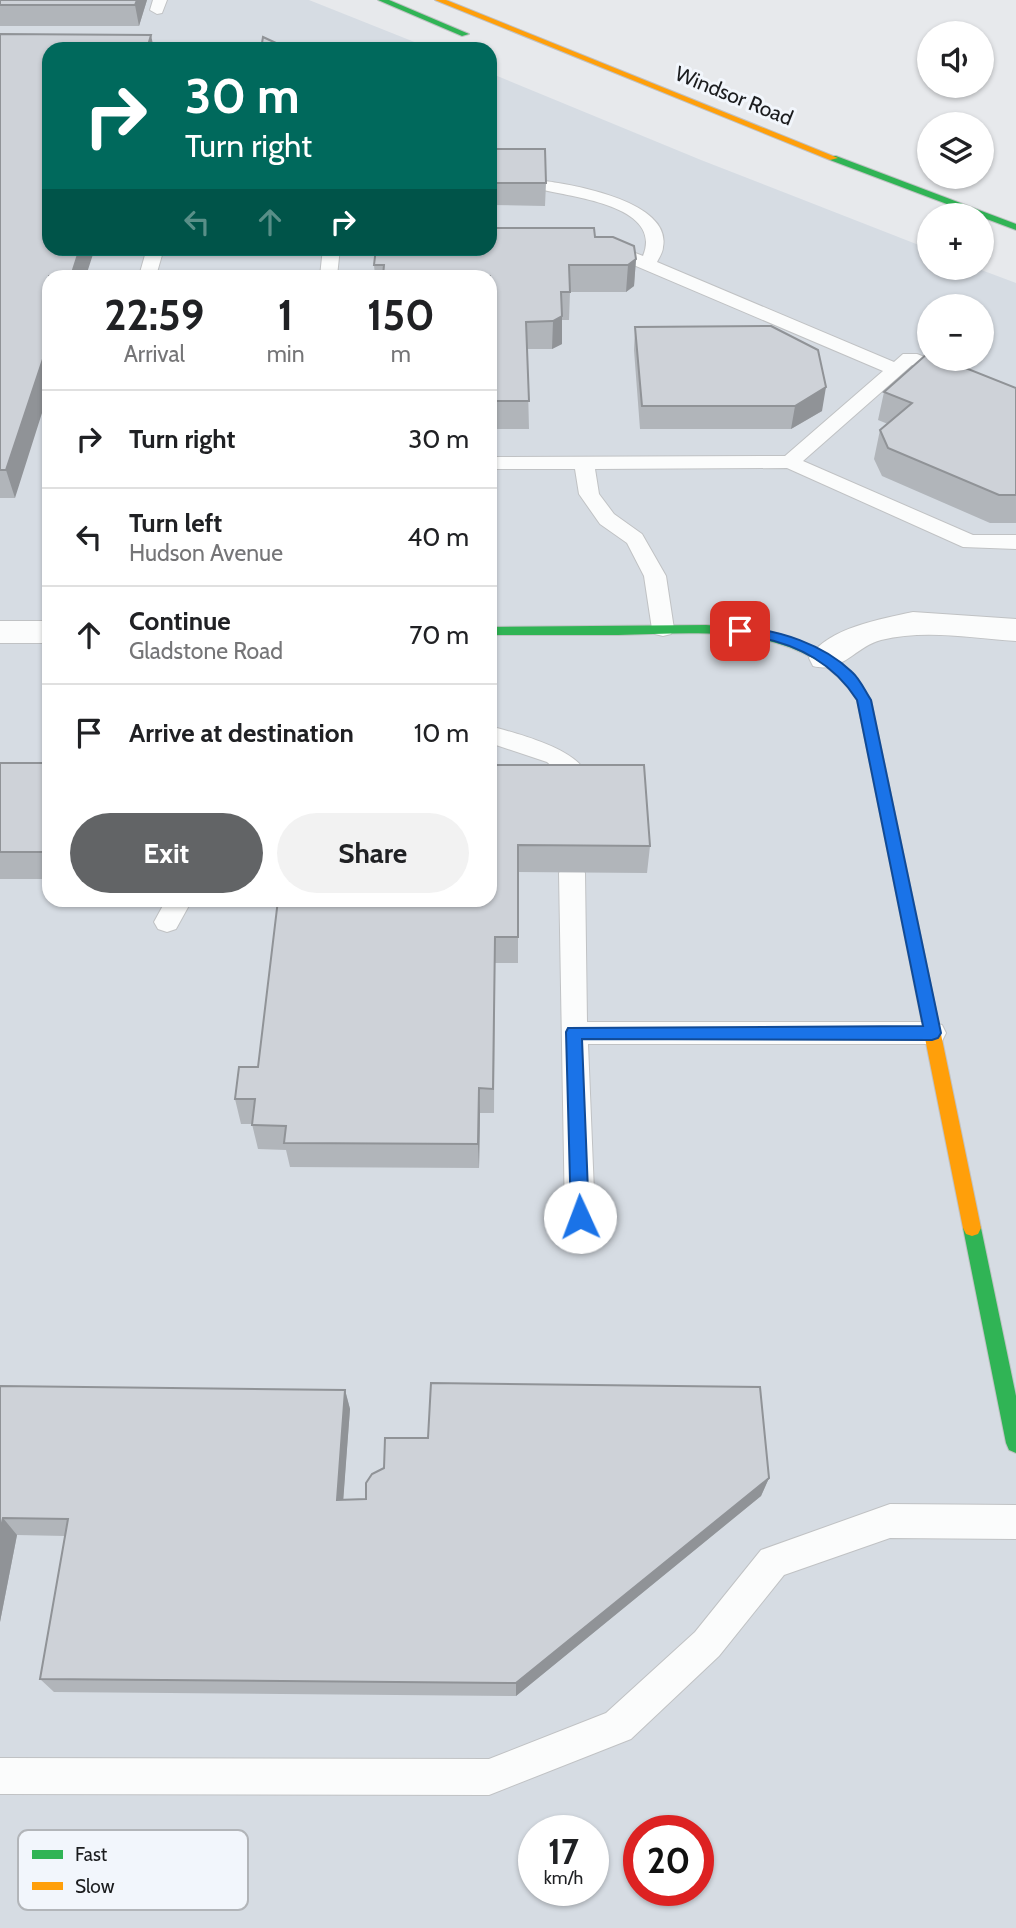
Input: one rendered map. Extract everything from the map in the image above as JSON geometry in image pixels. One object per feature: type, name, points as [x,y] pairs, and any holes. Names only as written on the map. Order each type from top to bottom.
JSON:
[{"type":"main road","points":[[382,0],[479,40]]},
{"type":"main road","name":"Windsor Road","points":[[439,0],[885,179],[1016,227]]},
{"type":"main road","points":[[497,631],[663,629],[758,633],[794,643],[825,658],[849,677],[864,700],[1016,1443]]},
{"type":"street","points":[[825,658],[868,632],[913,623],[1016,630]]},
{"type":"street","points":[[0,632],[42,632]]},
{"type":"lane","points":[[545,186],[598,195],[640,217],[653,231],[657,245],[648,264]]},
{"type":"lane","points":[[586,240],[897,370]]},
{"type":"lane","points":[[790,462],[910,358],[1016,400]]},
{"type":"lane","points":[[584,462],[589,494],[607,519],[635,539],[655,576],[663,629]]},
{"type":"lane","points":[[497,463],[790,462],[970,542],[1016,542]]},
{"type":"lane","points":[[497,736],[555,756],[574,772],[577,792]]},
{"type":"lane","points":[[572,873],[580,1217]]},
{"type":"lane","points":[[574,1032],[932,1033]]},
{"type":"lane","points":[[0,1776],[489,1777],[618,1726],[707,1644],[773,1562],[890,1521],[1016,1522]]},
{"type":"shaded area","points":[[0,0],[309,0],[414,42],[42,42],[42,256],[497,256],[497,76],[701,160],[917,244],[917,280],[994,280],[994,275],[1016,283],[1016,1928],[0,1928]]},
{"type":"building","points":[[0,0],[137,0],[135,5],[0,5]]},
{"type":"building","points":[[0,34],[151,35],[149,42],[42,42],[42,256],[77,256],[73,270],[42,270],[42,362],[6,470],[0,470]]},
{"type":"building","points":[[497,149],[545,149],[546,183],[497,183]]},
{"type":"building","points":[[497,228],[594,228],[595,237],[613,237],[634,246],[636,259],[628,265],[569,265],[570,292],[561,292],[562,316],[553,321],[526,322],[529,401],[497,401],[497,270],[384,270],[384,265],[374,265],[375,256],[497,256]]},
{"type":"building","points":[[771,326],[818,350],[826,387],[795,406],[642,406],[635,327]]},
{"type":"building","points":[[917,363],[917,371],[973,371],[1016,388],[1016,495],[999,495],[888,448],[880,430],[912,403],[884,392]]},
{"type":"building","points":[[0,763],[42,763],[42,852],[0,852]]},
{"type":"building","points":[[497,765],[644,765],[650,846],[518,845],[518,937],[495,937],[493,1089],[479,1088],[478,1144],[284,1143],[286,1126],[252,1125],[255,1099],[235,1099],[239,1067],[258,1067],[277,907],[497,907]]},
{"type":"building","points":[[431,1383],[760,1387],[769,1478],[516,1683],[40,1679],[68,1519],[3,1518],[0,1532],[0,1386],[345,1390],[337,1500],[366,1499],[366,1483],[372,1474],[384,1468],[385,1438],[428,1438]]},
{"type":"traffic: fast","points":[[382,0],[465,34]]},
{"type":"traffic: fast","points":[[833,158],[1016,227]]},
{"type":"traffic: fast","points":[[497,631],[730,631],[776,638],[799,645],[827,659],[845,674],[864,700],[910,923]]},
{"type":"traffic: fast","points":[[972,1228],[1016,1443]]},
{"type":"traffic: slow","points":[[439,0],[833,158]]},
{"type":"traffic: slow","points":[[910,923],[972,1228]]},
{"type":"route","points":[[580,1217],[574,1032],[932,1033],[864,700],[849,677],[825,658],[794,643],[740,631]]}]
